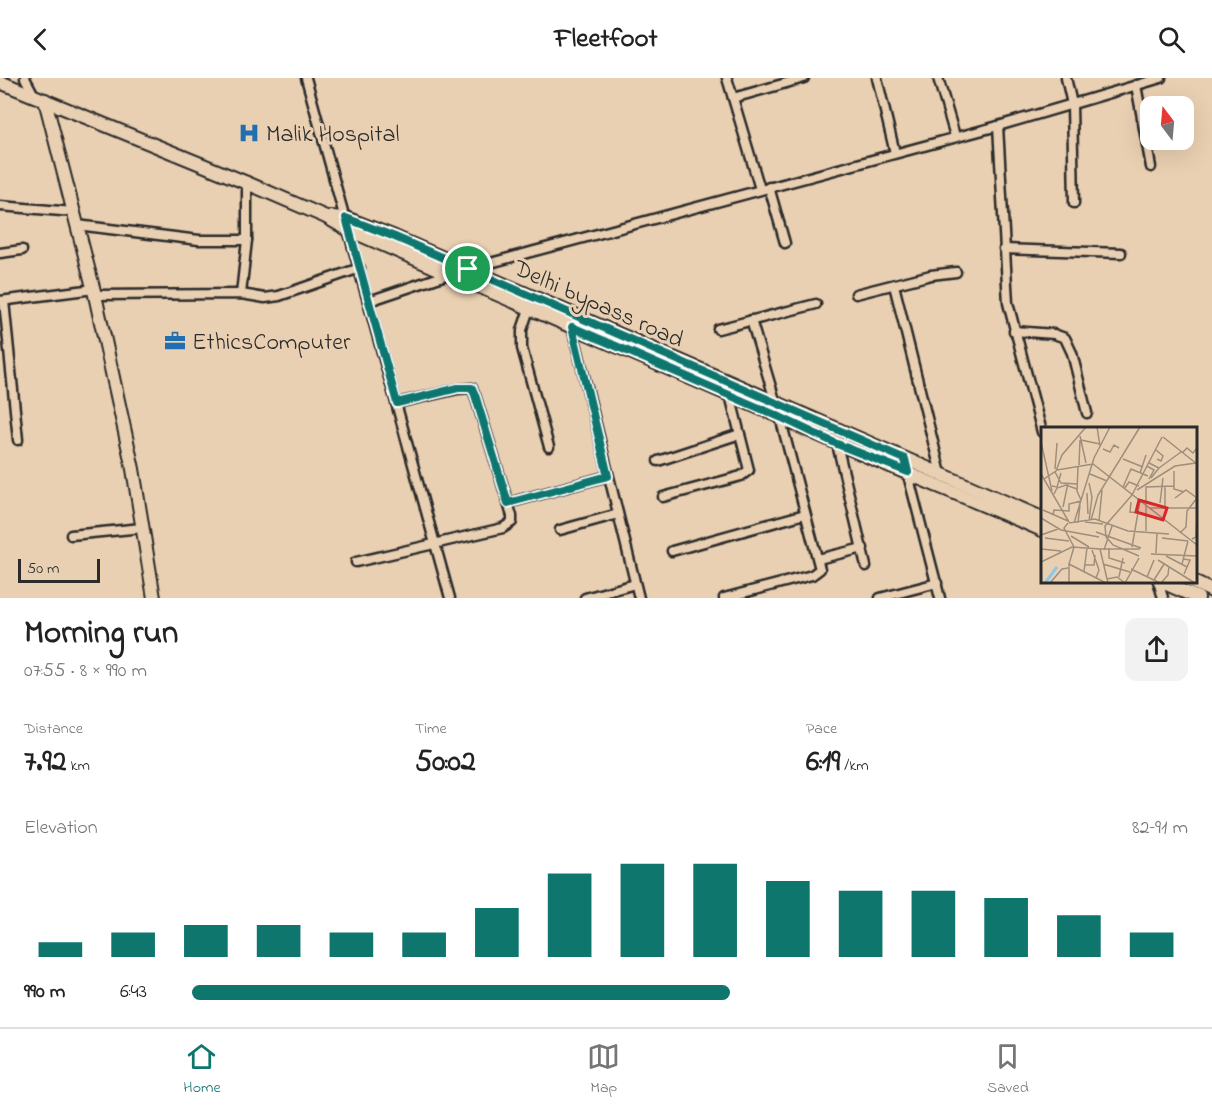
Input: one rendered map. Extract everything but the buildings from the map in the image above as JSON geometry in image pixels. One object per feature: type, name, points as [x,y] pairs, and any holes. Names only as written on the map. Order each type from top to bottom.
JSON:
[{"type":"main road","points":[[0,82],[247,183]]},
{"type":"main road","points":[[40,98],[74,212],[94,292],[134,469],[154,598]]},
{"type":"main road","name":"Delhi bypass road","points":[[247,183],[326,217],[395,237],[941,474],[955,486]]},
{"type":"main road","name":"Delhi bypass road","points":[[347,224],[448,274],[730,395],[837,444],[908,472],[955,486],[1041,529]]},
{"type":"main road","name":"Delhi bypass road","points":[[990,502],[1041,518]]},
{"type":"main road","points":[[1161,583],[1198,598]]},
{"type":"main road","points":[[1193,583],[1212,591]]},
{"type":"street","points":[[25,78],[40,98]]},
{"type":"street","points":[[306,78],[450,598]]},
{"type":"street","points":[[727,78],[785,243]]},
{"type":"street","points":[[733,98],[804,78]]},
{"type":"street","points":[[877,78],[895,153]]},
{"type":"street","points":[[938,78],[955,136]]},
{"type":"street","points":[[1066,78],[1072,104],[1074,203]]},
{"type":"street","points":[[468,269],[998,126],[1136,85],[1146,80],[1161,78]]},
{"type":"street","points":[[1136,85],[1151,167]]},
{"type":"street","points":[[998,126],[1008,303],[1041,428]]},
{"type":"street","points":[[241,294],[247,240],[247,183]]},
{"type":"street","points":[[0,206],[74,212]]},
{"type":"street","points":[[77,225],[199,240],[247,240]]},
{"type":"street","points":[[1004,249],[1121,253]]},
{"type":"street","points":[[0,253],[22,250]]},
{"type":"street","points":[[18,441],[2,301],[94,292],[241,294],[265,298],[279,296],[360,268]]},
{"type":"street","points":[[856,294],[932,275],[956,272]]},
{"type":"street","points":[[369,302],[448,274]]},
{"type":"street","points":[[894,285],[941,474]]},
{"type":"street","points":[[718,329],[816,304]]},
{"type":"street","points":[[529,309],[522,330],[522,348],[549,447]]},
{"type":"street","points":[[724,598],[817,573],[820,569],[780,417],[751,320]]},
{"type":"street","points":[[572,327],[639,598]]},
{"type":"street","points":[[1014,331],[1054,334],[1065,338],[1072,353],[1087,413]]},
{"type":"street","points":[[356,562],[503,528],[512,522],[472,388],[458,388],[397,403]]},
{"type":"street","points":[[663,497],[746,474],[749,470],[730,395]]},
{"type":"street","points":[[845,433],[837,444],[866,566]]},
{"type":"street","points":[[658,461],[740,434]]},
{"type":"street","points":[[905,459],[940,598]]},
{"type":"street","points":[[508,503],[608,476]]},
{"type":"street","points":[[560,530],[618,514]]},
{"type":"street","points":[[672,551],[805,514]]},
{"type":"street","points":[[71,535],[142,528]]},
{"type":"street","points":[[818,559],[863,548]]},
{"type":"street","points":[[880,598],[936,583]]},
{"type":"street","points":[[1159,583],[1163,598]]},
{"type":"street","points":[[585,598],[635,584]]},
{"type":"place","name":"Malik Hospital","points":[[249,133]]},
{"type":"place","name":"EthicsComputer","points":[[175,341]]},
{"type":"route","points":[[346,218],[468,269],[905,459],[908,472],[837,444],[572,327],[608,476],[508,503],[472,388],[458,388],[397,403],[346,218]]}]
